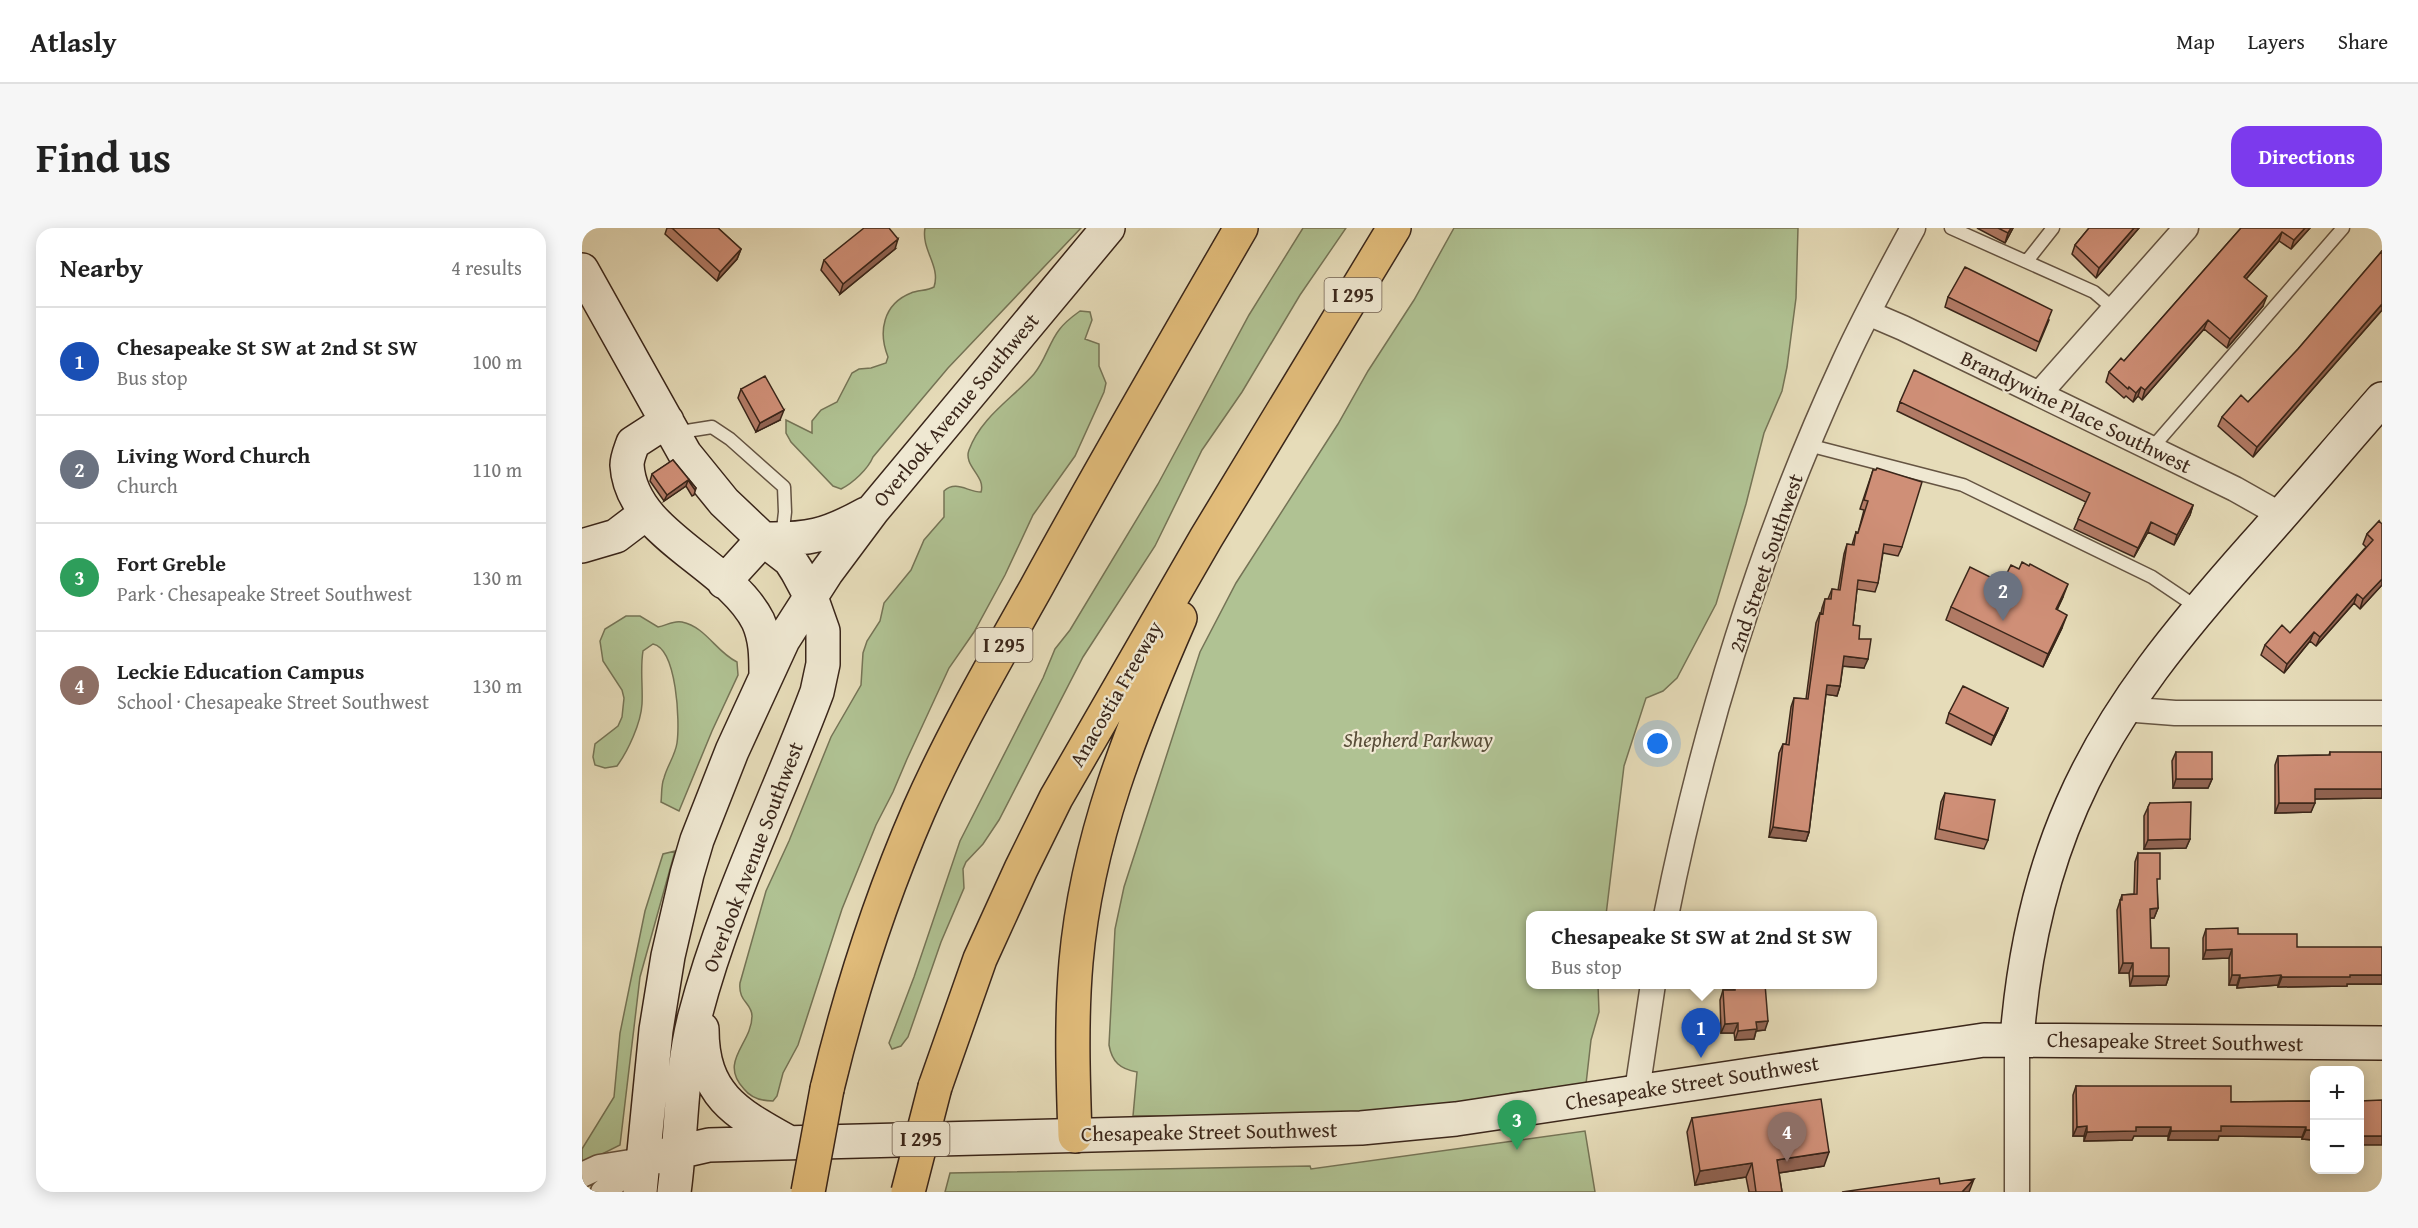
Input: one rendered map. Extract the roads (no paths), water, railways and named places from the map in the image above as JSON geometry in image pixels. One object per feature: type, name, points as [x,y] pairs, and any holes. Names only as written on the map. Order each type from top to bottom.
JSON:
[{"type":"highway","name":"I 295","points":[[808,1192],[827,1089],[845,1017],[872,932],[929,789],[982,685],[1045,571],[1241,228]]},
{"type":"highway","name":"Anacostia Freeway","points":[[909,1192],[935,1087],[958,1017],[988,940],[1056,798],[1146,640],[1394,228]]},
{"type":"highway","points":[[1075,1136],[1073,1051],[1076,962],[1086,892],[1105,808],[1131,731],[1184,608],[1312,363]]},
{"type":"street","name":"Overlook Avenue Southwest","points":[[640,1192],[660,1002],[687,874],[697,840],[728,761],[783,640],[873,510],[1108,228]]},
{"type":"street","name":"2nd Street Southwest","points":[[1667,911],[1689,815],[1722,691],[1768,549],[1808,445],[1868,314],[1913,228]]},
{"type":"street","points":[[2039,394],[2186,228]]},
{"type":"street","points":[[582,270],[685,454],[709,485],[773,539],[790,560],[811,597]]},
{"type":"street","name":"Brandywine Place Southwest","points":[[1868,314],[2152,448],[2235,489],[2281,515]]},
{"type":"street","points":[[2017,1192],[2017,1039],[2020,1008],[2032,934],[2051,861],[2076,796],[2100,748],[2156,661],[2198,608],[2382,399]]},
{"type":"street","points":[[671,427],[633,443],[627,464],[634,490],[645,514],[744,602],[758,622],[765,645],[766,677]]},
{"type":"street","points":[[724,582],[773,539],[802,539],[827,534],[873,510]]},
{"type":"street","points":[[582,546],[616,536],[645,514]]},
{"type":"street","name":"Overlook Avenue Southwest","points":[[674,1192],[688,1051],[702,993],[724,921],[817,692],[823,664],[824,641],[820,620],[811,597]]},
{"type":"street","points":[[2124,709],[2175,712],[2382,713]]},
{"type":"street","points":[[1637,1091],[1652,989]]},
{"type":"street","points":[[702,993],[703,1050],[710,1075],[719,1094],[744,1117],[789,1143]]},
{"type":"street","name":"Chesapeake Street Southwest","points":[[643,1160],[709,1145],[1361,1128],[1455,1119],[1956,1044],[2017,1039],[2382,1044]]},
{"type":"street","points":[[582,1176],[599,1167],[643,1160]]},
{"type":"street","points":[[603,1192],[643,1160]]},
{"type":"lane","points":[[1952,228],[2094,292],[2114,309]]},
{"type":"lane","points":[[2027,261],[2053,228]]},
{"type":"lane","points":[[2152,448],[2343,228]]},
{"type":"lane","points":[[671,427],[712,427],[730,439],[784,487],[785,512],[773,539]]},
{"type":"lane","points":[[1808,445],[1963,484],[2152,578],[2198,608]]},
{"type":"place","name":"Living Word Church","points":[[2003,621]]},
{"type":"place","name":"Chesapeake St SW at 2nd St SW","points":[[1701,1058]]},
{"type":"place","name":"Fort Greble","points":[[1517,1150]]},
{"type":"place","name":"Leckie Education Campus","points":[[1787,1162]]},
{"type":"park label","name":"Shepherd Parkway","points":[[1418,740]]}]
